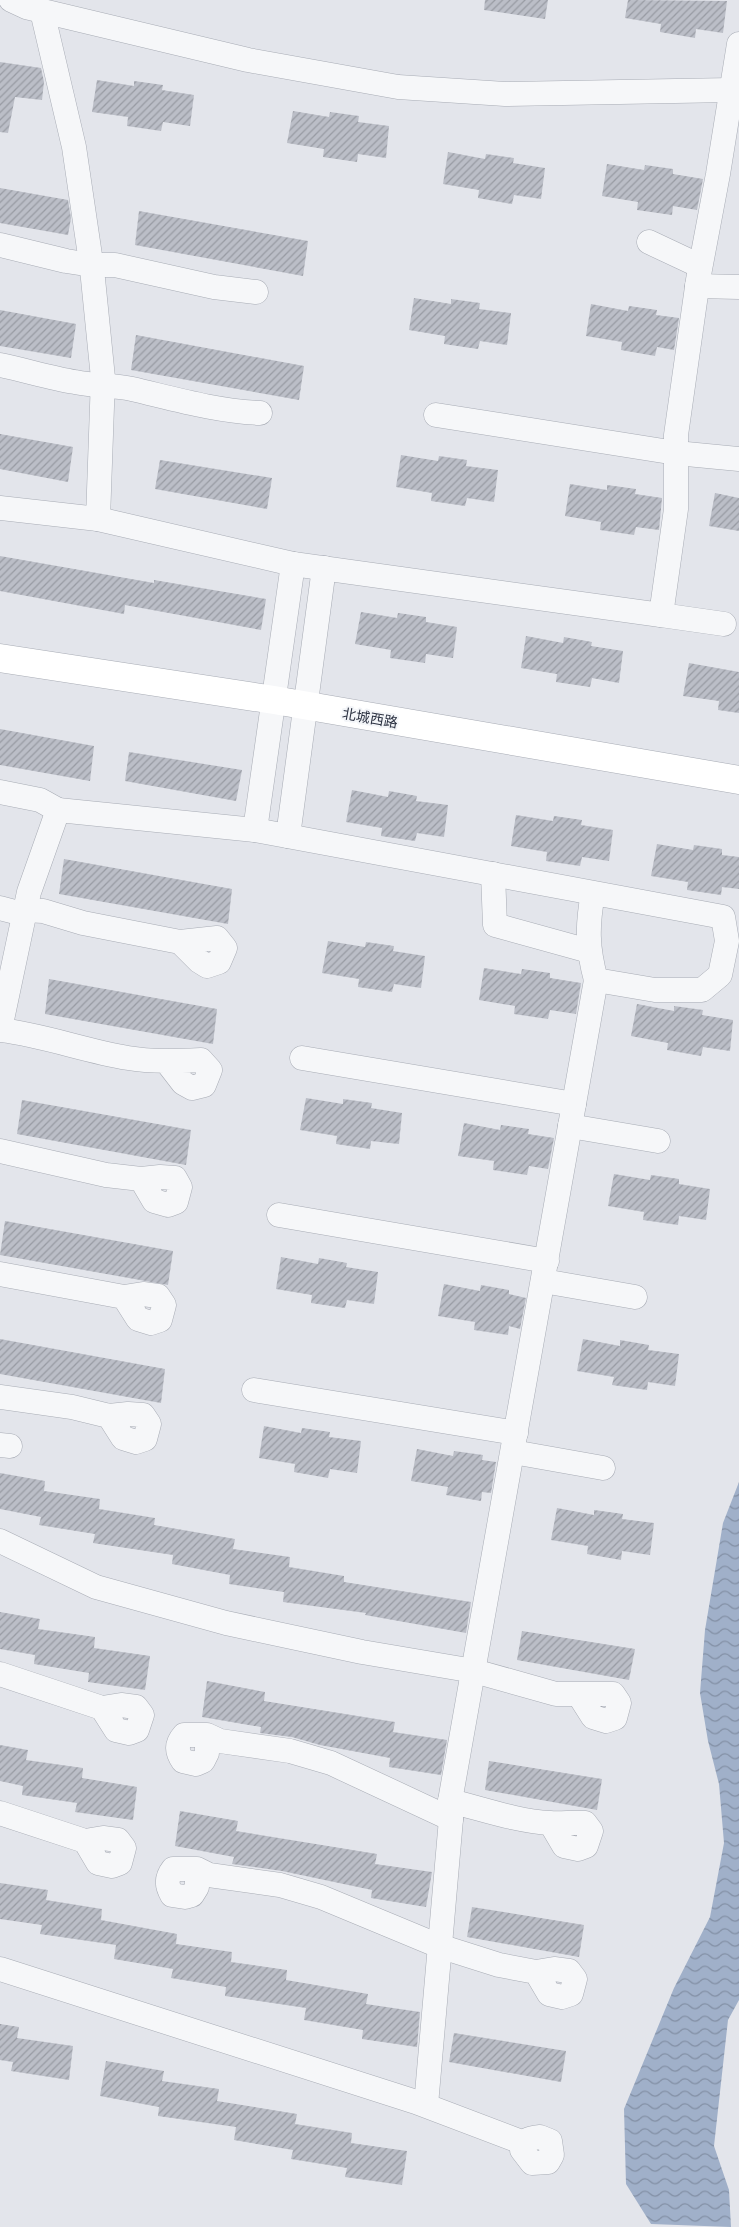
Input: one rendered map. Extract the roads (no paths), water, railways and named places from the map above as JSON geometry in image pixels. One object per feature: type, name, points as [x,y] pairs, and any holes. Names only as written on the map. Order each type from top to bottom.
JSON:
[{"type":"street","points":[[11,0],[26,7],[248,60],[398,87],[505,94],[731,90]]},
{"type":"street","points":[[42,11],[74,148],[92,265],[103,386],[98,519]]},
{"type":"street","points":[[661,615],[676,509],[676,435],[698,276],[732,133],[731,90],[739,44]]},
{"type":"street","points":[[649,242],[698,276],[739,287]]},
{"type":"street","points":[[0,245],[66,261],[92,265],[115,265],[214,287],[256,292]]},
{"type":"street","points":[[0,365],[29,370],[74,382],[130,388],[190,404],[239,412],[260,413]]},
{"type":"street","points":[[436,415],[676,452],[739,459]]},
{"type":"street","points":[[0,508],[98,519],[293,564],[724,624]]},
{"type":"street","points":[[255,830],[293,564]]},
{"type":"street","points":[[288,836],[324,568]]},
{"type":"street","name":"北城西路","points":[[0,658],[274,700],[739,780]]},
{"type":"street","points":[[0,792],[40,800],[58,810],[255,830],[723,917],[727,941],[720,975],[702,990],[655,990],[596,980]]},
{"type":"street","points":[[58,810],[29,892],[0,1030],[28,1033],[68,1045],[129,1058],[166,1061]]},
{"type":"street","points":[[493,874],[496,925],[588,951]]},
{"type":"street","points":[[426,2105],[450,1810],[596,980],[588,951],[588,917],[593,893]]},
{"type":"street","points":[[0,908],[15,912],[25,910],[43,911],[92,925],[180,942]]},
{"type":"street","points":[[302,1058],[572,1115],[658,1140]]},
{"type":"street","points":[[0,1151],[106,1175],[141,1179]]},
{"type":"street","points":[[279,1215],[545,1271],[635,1297]]},
{"type":"street","points":[[0,1274],[124,1297]]},
{"type":"street","points":[[254,1390],[515,1442],[603,1468]]},
{"type":"street","points":[[0,1397],[72,1407],[110,1416]]},
{"type":"street","points":[[0,1541],[96,1586],[226,1623],[362,1652],[474,1671],[556,1694],[579,1695]]},
{"type":"street","points":[[0,1674],[102,1708]]},
{"type":"street","points":[[207,1735],[220,1741],[290,1751],[331,1763],[450,1810],[514,1817],[551,1824]]},
{"type":"street","points":[[0,1813],[85,1841]]},
{"type":"street","points":[[197,1869],[209,1875],[256,1880],[321,1897],[439,1946],[499,1965],[536,1972]]},
{"type":"street","points":[[0,1969],[426,2105],[524,2143]]},
{"type":"water","points":[[739,1482],[739,2000],[728,2020],[714,2146],[729,2190],[731,2227],[651,2224],[626,2184],[624,2109],[674,1988],[710,1917],[724,1843],[719,1784],[708,1741],[700,1693],[705,1630],[723,1523]]}]
